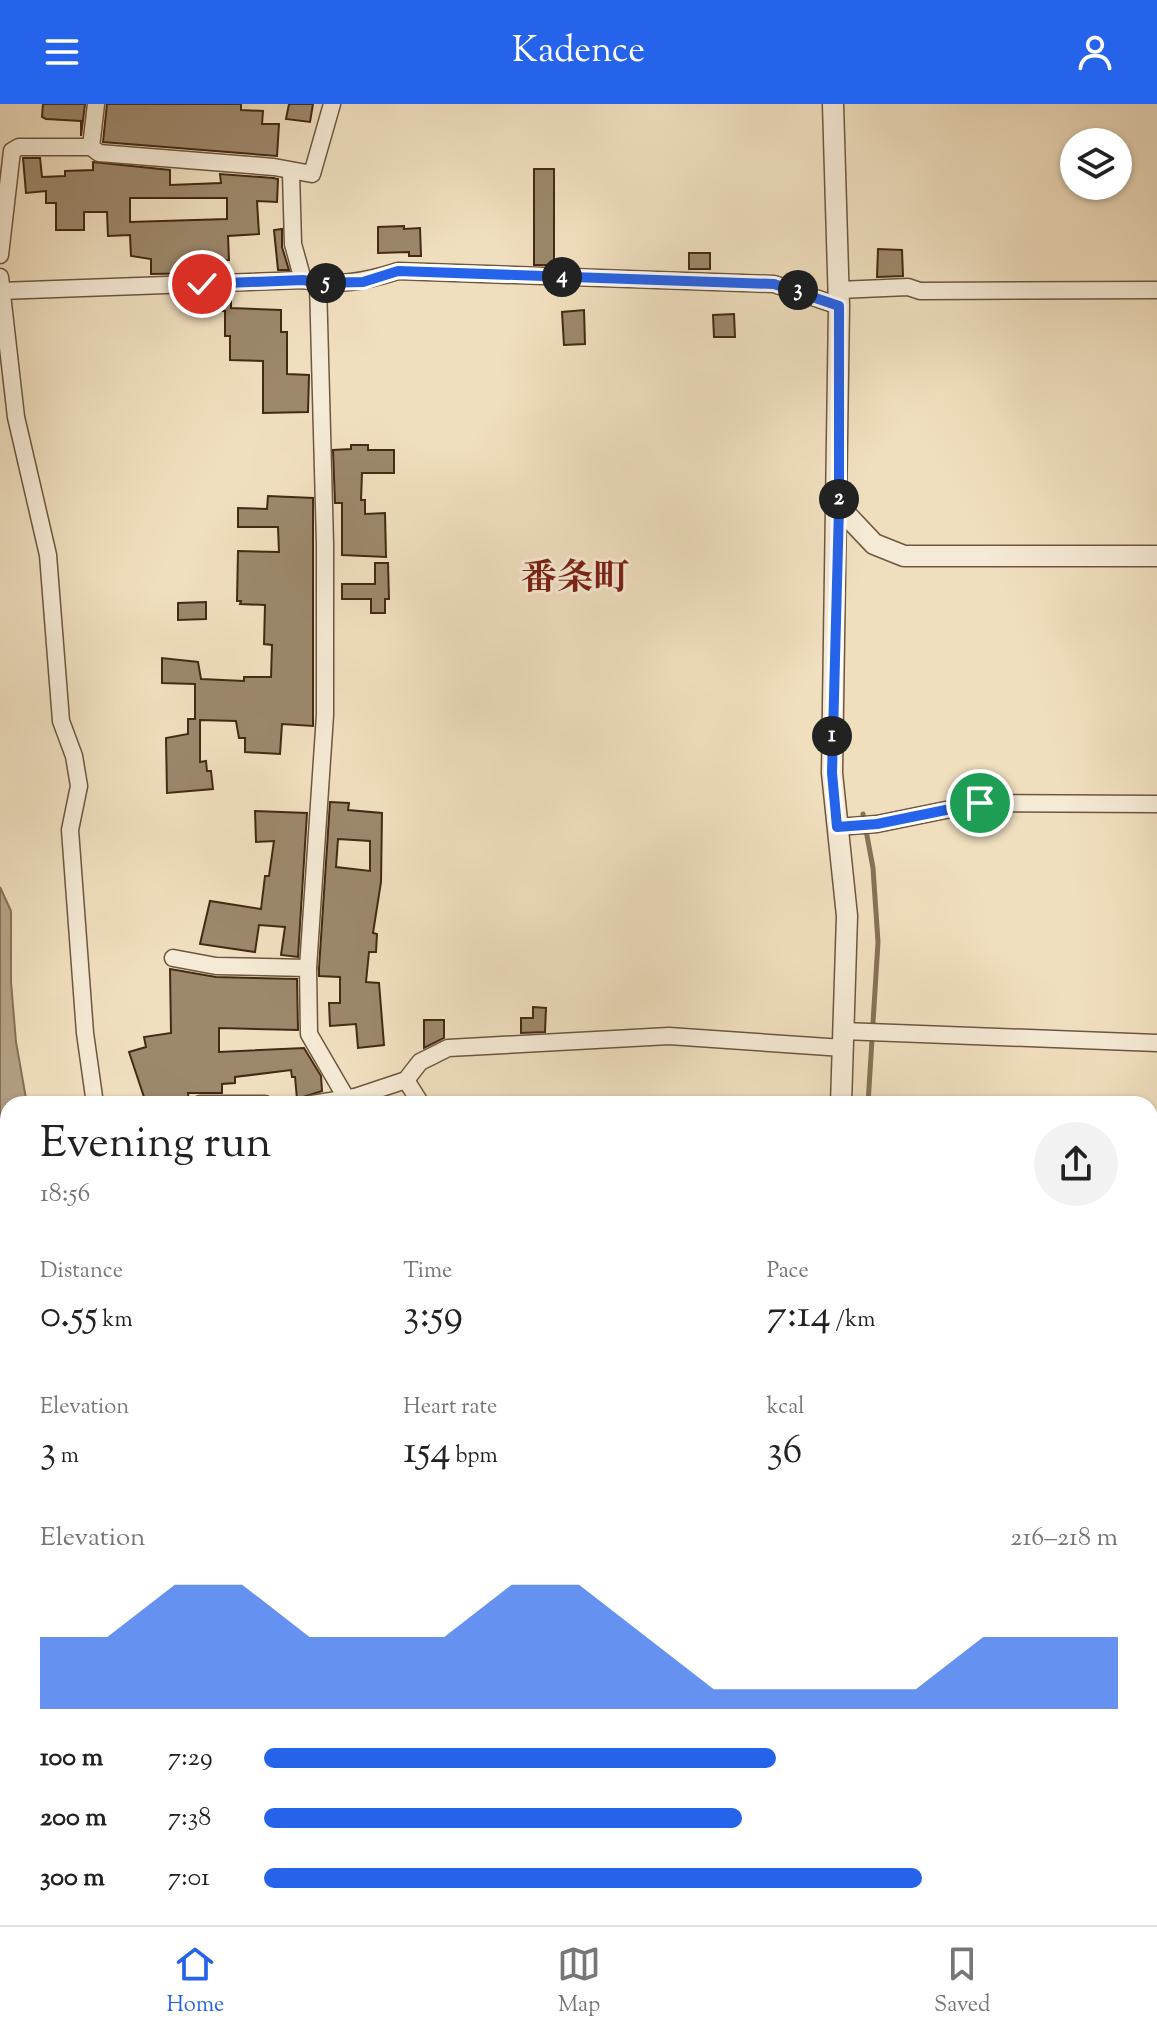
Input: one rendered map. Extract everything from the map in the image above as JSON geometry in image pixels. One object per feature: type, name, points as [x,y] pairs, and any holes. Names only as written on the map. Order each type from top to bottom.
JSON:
[{"type":"street","points":[[91,147],[96,104]]},
{"type":"street","points":[[0,255],[12,151],[19,147],[91,147],[99,153],[274,167],[291,173],[312,174],[332,104]]},
{"type":"street","points":[[833,104],[839,298],[839,507],[832,773],[847,916],[841,1096]]},
{"type":"street","points":[[291,173],[293,244],[310,282],[325,544],[325,715],[308,968],[309,1034],[345,1096]]},
{"type":"street","points":[[94,1096],[85,1033],[70,830],[79,786],[74,756],[61,721],[48,555],[16,417],[1,286],[363,282],[398,271],[760,284],[839,298],[1157,290]]},
{"type":"street","points":[[839,507],[874,544],[904,556],[1157,556]]},
{"type":"street","points":[[837,827],[877,824],[980,803],[1157,804]]},
{"type":"street","points":[[173,958],[216,966],[308,968]]},
{"type":"street","points":[[358,1096],[406,1080],[420,1062],[448,1048],[669,1036],[1157,1043]]},
{"type":"street","points":[[406,1080],[416,1096]]},
{"type":"shaded area","points":[[0,887],[11,911],[11,982],[16,1042],[26,1096],[0,1096]]},
{"type":"building","points":[[43,104],[85,104],[81,136],[81,121],[46,119],[42,117]]},
{"type":"building","points":[[107,104],[241,104],[241,110],[263,111],[262,124],[279,124],[277,156],[103,142]]},
{"type":"building","points":[[289,104],[313,104],[310,122],[286,119]]},
{"type":"building","points":[[23,158],[40,158],[42,177],[65,176],[65,171],[93,170],[93,162],[170,170],[170,185],[221,183],[220,174],[278,179],[277,202],[257,201],[259,234],[228,236],[229,260],[203,261],[204,273],[151,274],[151,259],[131,256],[130,235],[108,236],[107,212],[84,212],[84,230],[56,230],[56,203],[46,203],[46,191],[26,193]],"holes":[[[130,198],[227,198],[227,219],[130,222]]]},
{"type":"building","points":[[534,169],[554,169],[554,265],[534,265]]},
{"type":"building","points":[[404,226],[404,229],[420,228],[421,256],[409,256],[409,252],[378,253],[378,227]]},
{"type":"building","points":[[282,229],[282,247],[289,270],[278,270],[274,230]]},
{"type":"building","points":[[878,249],[902,250],[903,276],[877,277]]},
{"type":"building","points":[[689,253],[710,253],[710,269],[689,269]]},
{"type":"building","points":[[215,295],[231,295],[231,308],[281,310],[281,332],[287,332],[287,374],[309,375],[308,412],[263,413],[263,361],[230,360],[230,336],[225,336],[225,311],[215,311]]},
{"type":"building","points":[[584,310],[585,344],[564,345],[562,312]]},
{"type":"building","points":[[734,314],[735,337],[714,337],[713,315]]},
{"type":"building","points":[[351,445],[368,445],[368,450],[394,450],[394,473],[362,473],[361,500],[365,500],[365,514],[385,513],[386,557],[342,555],[342,503],[335,503],[333,450],[351,449]]},
{"type":"building","points":[[268,496],[313,498],[313,726],[282,724],[280,754],[245,752],[245,738],[239,738],[236,721],[200,720],[200,762],[206,761],[207,771],[211,771],[213,789],[167,793],[166,738],[188,734],[188,719],[195,719],[195,684],[162,683],[162,658],[198,662],[201,679],[244,681],[244,677],[271,677],[272,645],[264,644],[265,605],[240,604],[241,601],[237,601],[238,551],[279,552],[278,527],[238,527],[238,508],[267,509]]},
{"type":"building","points":[[375,563],[388,563],[389,599],[385,599],[385,613],[371,613],[371,599],[342,599],[342,584],[375,584]]},
{"type":"building","points":[[206,602],[206,619],[178,620],[178,603]]},
{"type":"building","points":[[330,802],[349,803],[348,810],[382,813],[381,882],[373,933],[377,934],[376,952],[369,952],[366,982],[379,983],[384,1045],[358,1048],[356,1024],[330,1026],[329,1003],[340,1003],[340,977],[319,976]],"holes":[[[338,839],[370,841],[370,871],[336,867]]]},
{"type":"building","points":[[255,811],[307,813],[298,957],[281,955],[285,927],[259,925],[255,952],[200,944],[210,901],[261,909],[274,841],[256,842]]},
{"type":"building","points":[[170,969],[216,977],[297,979],[298,1030],[219,1028],[219,1052],[304,1048],[321,1076],[322,1091],[297,1096],[295,1077],[292,1077],[291,1070],[235,1077],[235,1083],[222,1084],[222,1093],[144,1096],[129,1052],[146,1047],[144,1037],[171,1033]]},
{"type":"building","points":[[533,1007],[546,1008],[545,1032],[521,1033],[521,1018],[533,1018]]},
{"type":"building","points":[[424,1020],[444,1020],[444,1038],[424,1048]]},
{"type":"waterway","points":[[863,814],[873,868],[878,942],[868,1096]]},
{"type":"district","name":"番条町","points":[[575,576]]},
{"type":"route","points":[[202,284],[303,280],[318,283],[363,282],[398,271],[774,284],[839,306],[839,507],[832,773],[837,827],[877,824],[980,803]]}]
